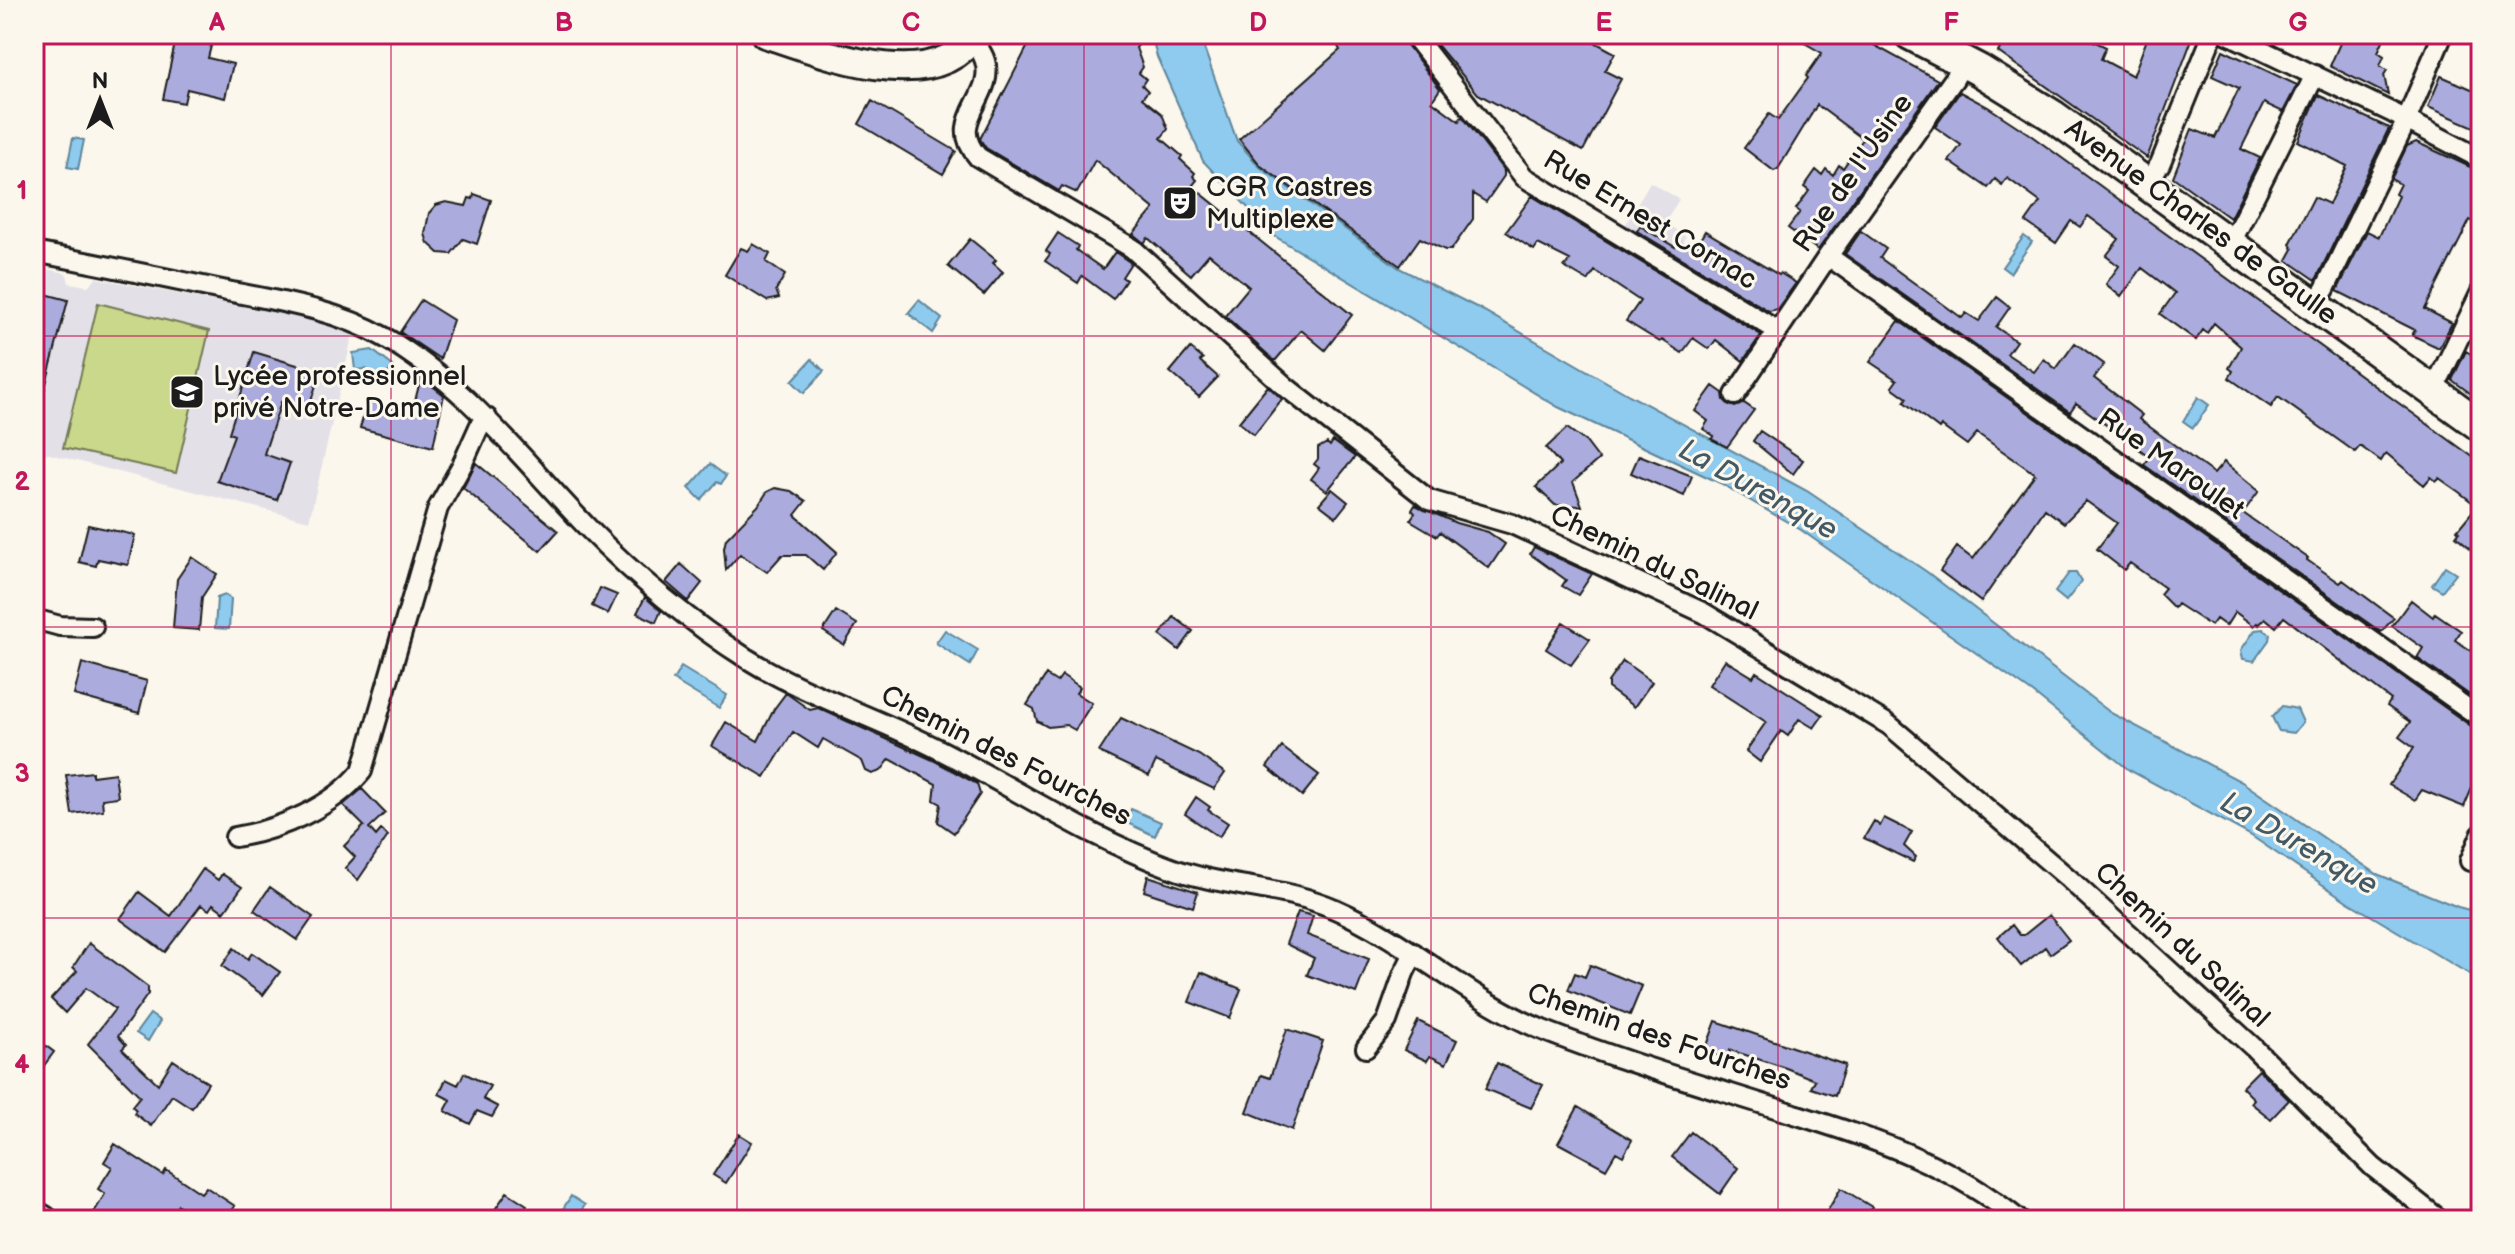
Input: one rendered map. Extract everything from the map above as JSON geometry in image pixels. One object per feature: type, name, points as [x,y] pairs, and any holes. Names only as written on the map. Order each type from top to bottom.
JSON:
[{"type":"main road","name":"Avenue Charles de Gaulle","points":[[1910,34],[1979,70],[2043,109],[2481,426]]},
{"type":"street","points":[[765,34],[860,63],[898,66],[941,63],[959,53],[974,37]]},
{"type":"street","name":"Rue Ernest Cornac","points":[[1413,34],[1524,177],[1778,331]]},
{"type":"street","points":[[2147,183],[2160,164],[2213,34]]},
{"type":"street","points":[[2228,34],[2481,159]]},
{"type":"street","points":[[2315,304],[2406,121],[2443,34]]},
{"type":"street","name":"Chemin du Salinal","points":[[974,37],[987,69],[966,130],[969,146],[978,157],[1132,248],[1286,387],[1429,500],[1512,524],[1704,613],[1889,725],[2068,878],[2253,1047],[2373,1167],[2440,1220]]},
{"type":"street","name":"Rue de l'Usine","points":[[1735,395],[1963,63]]},
{"type":"street","points":[[2231,243],[2315,75]]},
{"type":"street","name":"Chemin des Fourches","points":[[34,252],[302,306],[344,318],[380,334],[458,389],[593,533],[652,585],[745,657],[818,696],[941,750],[1144,858],[1210,880],[1319,903],[1363,923],[1502,1010],[1545,1031],[1907,1151],[1965,1180],[2019,1220]]},
{"type":"street","name":"Rue Maroulet","points":[[1828,256],[2481,718]]},
{"type":"street","points":[[2431,389],[2441,375],[2481,292]]},
{"type":"street","points":[[235,837],[273,828],[320,804],[340,793],[362,771],[438,508],[480,425],[487,418]]},
{"type":"street","points":[[34,619],[60,626],[93,627]]},
{"type":"street","points":[[2470,861],[2481,835]]},
{"type":"street","points":[[1366,1048],[1387,1021],[1414,953]]},
{"type":"street","points":[[34,1214],[44,1220]]},
{"type":"shaded area","points":[[1650,182],[1679,199],[1665,223],[1686,236],[1676,254],[1625,225]]},
{"type":"shaded area","name":"Lycée professionnel privé Notre-Dame","points":[[34,267],[62,272],[67,275],[69,283],[88,286],[96,278],[322,322],[353,333],[309,521],[34,450]]},
{"type":"green space","points":[[98,303],[209,331],[176,473],[63,448]]},
{"type":"water","name":"La Durenque","points":[[1151,34],[1199,34],[1237,141],[1260,167],[1399,268],[1484,311],[1629,395],[1807,491],[1927,572],[2111,713],[2242,782],[2377,874],[2458,907],[2481,913],[2481,981],[2348,902],[2250,835],[2129,770],[2033,693],[1801,530],[1720,483],[1558,407],[1276,237],[1203,161],[1157,57]]},
{"type":"water","points":[[73,138],[84,140],[78,169],[67,167]]},
{"type":"water","points":[[2024,236],[2032,242],[2010,273],[2002,267]]},
{"type":"water","points":[[919,300],[942,319],[933,333],[908,313]]},
{"type":"water","points":[[372,350],[393,366],[382,381],[366,369],[355,370],[353,353]]},
{"type":"water","points":[[812,359],[824,371],[804,393],[792,381]]},
{"type":"water","points":[[2198,397],[2209,405],[2193,428],[2183,421]]},
{"type":"water","points":[[710,464],[726,476],[701,500],[689,488]]},
{"type":"water","points":[[2445,566],[2456,573],[2442,591],[2432,585]]},
{"type":"water","points":[[2069,573],[2076,573],[2081,582],[2066,601],[2055,592]]},
{"type":"water","points":[[225,595],[231,599],[229,629],[215,628],[217,598]]},
{"type":"water","points":[[2263,629],[2270,634],[2269,640],[2254,661],[2243,659],[2241,650],[2255,630]]},
{"type":"water","points":[[945,630],[978,650],[970,665],[936,643]]},
{"type":"water","points":[[681,667],[727,695],[719,708],[673,680]]},
{"type":"water","points":[[2282,706],[2297,709],[2303,722],[2294,733],[2279,731],[2272,717]]},
{"type":"water","points":[[1131,809],[1161,822],[1155,836],[1125,822]]},
{"type":"water","points":[[150,1014],[160,1021],[148,1041],[136,1033]]},
{"type":"water","points":[[571,1196],[585,1205],[575,1220],[556,1220]]},
{"type":"building","points":[[177,34],[214,34],[208,58],[233,64],[225,98],[187,89],[184,103],[163,99]]},
{"type":"building","name":"CGR Castres Multiplexe","points":[[1034,34],[1146,34],[1136,48],[1143,67],[1139,73],[1146,79],[1142,85],[1148,91],[1142,98],[1162,114],[1168,129],[1161,138],[1182,156],[1180,159],[1195,173],[1193,176],[1197,180],[1192,186],[1352,315],[1325,350],[1301,330],[1275,361],[1225,316],[1249,287],[1209,254],[1191,275],[1148,238],[1144,243],[1133,234],[1154,209],[1095,160],[1077,193],[1062,186],[1059,191],[986,148],[980,139]]},
{"type":"building","points":[[1331,34],[1401,34],[1440,89],[1432,101],[1459,121],[1462,116],[1504,171],[1504,176],[1486,202],[1473,194],[1473,219],[1451,250],[1420,238],[1400,266],[1261,166],[1239,139],[1340,50]]},
{"type":"building","points":[[1428,34],[1580,34],[1615,53],[1605,71],[1621,79],[1583,151],[1478,94]]},
{"type":"building","points":[[1789,34],[1854,34],[1938,80],[1818,250],[1788,228],[1800,212],[1796,209],[1809,191],[1804,187],[1816,170],[1822,175],[1826,169],[1833,175],[1839,165],[1843,168],[1863,139],[1817,105],[1778,169],[1774,171],[1744,148],[1769,114],[1778,120],[1822,53]]},
{"type":"building","points":[[1981,34],[2079,34],[2106,47],[2101,59],[2133,76],[2149,34],[2194,34],[2147,158],[1998,52],[2000,49]]},
{"type":"building","points":[[2344,34],[2386,34],[2378,52],[2384,56],[2380,66],[2387,70],[2384,75],[2388,95],[2330,66]]},
{"type":"building","points":[[2223,50],[2297,85],[2283,112],[2264,103],[2241,149],[2260,158],[2230,218],[2173,177],[2192,129],[2215,138],[2239,88],[2212,76]]},
{"type":"building","points":[[2441,76],[2481,93],[2481,130],[2428,107]]},
{"type":"building","points":[[1960,92],[2029,134],[2481,463],[2481,557],[2456,536],[2457,530],[2477,506],[2459,492],[2439,478],[2436,481],[2431,477],[2424,485],[2386,453],[2381,461],[2360,446],[2355,452],[2278,397],[2271,407],[2229,378],[2233,371],[2229,368],[2241,347],[2214,323],[2207,333],[2203,330],[2196,340],[2160,314],[2175,293],[2142,268],[2121,297],[2106,284],[2119,266],[2106,256],[2119,239],[2088,216],[2080,227],[2071,221],[2056,243],[2026,222],[2040,202],[2007,178],[2002,185],[1995,179],[1988,188],[1949,161],[1961,145],[1935,127]]},
{"type":"building","points":[[2318,95],[2389,128],[2316,280],[2287,260],[2293,249],[2290,244],[2314,197],[2329,204],[2347,166],[2298,141]]},
{"type":"building","points":[[872,101],[956,151],[943,174],[859,124]]},
{"type":"building","points":[[2416,142],[2481,172],[2481,225],[2470,220],[2425,309],[2452,323],[2439,348],[2412,335],[2415,330],[2337,291],[2367,231],[2379,237],[2398,196],[2395,194],[2400,184],[2391,179],[2407,146]]},
{"type":"building","points":[[474,194],[491,200],[477,244],[463,239],[451,254],[439,253],[428,243],[425,234],[429,213],[436,205],[446,202],[466,206]]},
{"type":"building","points":[[1532,196],[1761,335],[1743,361],[1716,340],[1709,349],[1693,338],[1682,353],[1662,340],[1660,342],[1626,321],[1640,301],[1595,271],[1588,281],[1564,267],[1570,260],[1538,244],[1534,250],[1506,232]]},
{"type":"building","points":[[1640,226],[1675,247],[1678,241],[1694,250],[1705,231],[1796,283],[1777,309],[1769,311],[1637,231]]},
{"type":"building","points":[[1861,231],[1886,249],[1880,258],[1962,318],[1966,313],[1979,321],[1997,297],[2010,307],[1996,327],[2016,341],[2007,354],[2034,372],[2044,359],[2056,369],[2075,343],[2104,364],[2094,378],[2142,415],[2139,419],[2214,474],[2224,462],[2259,491],[2243,513],[2394,618],[2381,632],[2144,465],[2150,457],[2076,403],[2070,412],[1845,254]]},
{"type":"building","points":[[1058,233],[1103,269],[1115,252],[1131,263],[1122,277],[1126,280],[1113,299],[1082,276],[1078,283],[1045,261],[1050,254],[1046,251]]},
{"type":"building","points":[[970,239],[996,260],[993,263],[1003,272],[984,295],[948,266]]},
{"type":"building","points":[[753,244],[770,254],[766,262],[785,275],[776,290],[779,298],[767,301],[725,275],[741,248],[748,251]]},
{"type":"building","points":[[34,291],[68,300],[40,407],[34,407]]},
{"type":"building","points":[[421,300],[453,320],[440,359],[400,332]]},
{"type":"building","points":[[1899,321],[2481,730],[2481,767],[2464,807],[2422,790],[2415,800],[2389,785],[2414,748],[2399,737],[2410,722],[2387,706],[2391,700],[2284,617],[2276,627],[2265,618],[2254,626],[2235,612],[2226,626],[2216,619],[2211,626],[2177,604],[2174,608],[2160,594],[2165,588],[2130,563],[2124,570],[2097,549],[2117,523],[2086,501],[2064,523],[2045,509],[1981,602],[1940,571],[1957,547],[1973,559],[2035,474],[1977,433],[1967,445],[1941,426],[1939,429],[1904,402],[1907,398],[1892,387],[1897,380],[1870,362]]},
{"type":"building","points":[[1190,348],[1218,377],[1199,397],[1170,372]]},
{"type":"building","points":[[2466,351],[2481,360],[2481,401],[2452,380]]},
{"type":"building","points":[[254,352],[320,372],[308,411],[281,402],[264,454],[290,463],[277,500],[217,481],[234,435],[229,433]]},
{"type":"building","points":[[421,377],[444,395],[433,447],[360,428],[368,401],[412,413]]},
{"type":"building","points":[[1268,386],[1282,399],[1254,435],[1239,422]]},
{"type":"building","points":[[1713,386],[1723,393],[1729,405],[1735,407],[1744,403],[1754,410],[1727,447],[1711,439],[1714,436],[1703,429],[1708,421],[1695,411]]},
{"type":"building","points":[[1567,428],[1586,442],[1599,459],[1573,482],[1582,506],[1555,505],[1536,487],[1560,464],[1546,448]]},
{"type":"building","points":[[1760,431],[1803,460],[1793,474],[1753,441]]},
{"type":"building","points":[[1333,441],[1355,457],[1327,491],[1311,479],[1319,468],[1314,464],[1318,459],[1318,448],[1327,443],[1330,446]]},
{"type":"building","points":[[1639,455],[1692,476],[1684,496],[1631,473]]},
{"type":"building","points":[[476,463],[558,531],[540,551],[463,488]]},
{"type":"building","points":[[775,488],[791,491],[806,501],[795,515],[837,552],[823,570],[806,555],[782,555],[767,572],[740,554],[726,570],[726,539],[758,506],[767,492]]},
{"type":"building","points":[[1332,489],[1348,502],[1336,517],[1319,504]]},
{"type":"building","points":[[1415,505],[1456,523],[1488,532],[1505,544],[1489,568],[1440,532],[1437,536],[1410,520],[1415,513],[1412,510]]},
{"type":"building","points":[[88,525],[135,535],[128,565],[98,559],[96,566],[79,562]]},
{"type":"building","points":[[1534,547],[1592,574],[1578,595],[1562,586],[1566,580],[1530,554]]},
{"type":"building","points":[[192,557],[217,574],[202,597],[199,630],[173,628],[177,579]]},
{"type":"building","points":[[681,564],[702,583],[688,601],[666,582]]},
{"type":"building","points":[[600,588],[617,595],[608,614],[592,606]]},
{"type":"building","points":[[645,597],[661,611],[656,622],[637,613]]},
{"type":"building","points":[[2411,600],[2433,617],[2435,613],[2461,631],[2455,640],[2481,657],[2481,703],[2417,658],[2423,648],[2392,626]]},
{"type":"building","points":[[836,611],[857,624],[844,645],[823,631]]},
{"type":"building","points":[[1174,617],[1193,631],[1179,650],[1160,635]]},
{"type":"building","points":[[1563,622],[1590,639],[1571,665],[1546,649]]},
{"type":"building","points":[[1725,660],[1753,677],[1756,672],[1823,715],[1814,728],[1799,719],[1788,736],[1781,731],[1760,762],[1746,751],[1766,722],[1709,685]]},
{"type":"building","points":[[1623,661],[1652,682],[1634,707],[1608,688],[1608,682]]},
{"type":"building","points":[[82,663],[147,681],[139,713],[74,695]]},
{"type":"building","points":[[1046,675],[1057,682],[1062,675],[1080,687],[1076,693],[1092,703],[1075,730],[1066,725],[1048,727],[1037,721],[1034,709],[1027,705]]},
{"type":"building","points":[[786,693],[810,710],[818,708],[935,761],[977,784],[980,794],[954,833],[938,822],[941,804],[934,800],[936,784],[890,759],[881,771],[872,774],[866,771],[862,761],[823,739],[818,748],[793,732],[765,777],[712,746],[726,722],[758,741]]},
{"type":"building","points":[[1121,718],[1199,755],[1225,773],[1214,789],[1156,761],[1149,776],[1099,752]]},
{"type":"building","points":[[1282,747],[1319,775],[1302,796],[1267,767]]},
{"type":"building","points":[[92,772],[92,776],[115,773],[118,797],[102,799],[103,810],[72,814],[66,775]]},
{"type":"building","points":[[362,789],[385,813],[369,828],[376,836],[381,830],[388,836],[358,880],[345,868],[355,857],[344,846],[364,826],[343,805]]},
{"type":"building","points":[[1196,797],[1210,807],[1208,810],[1228,823],[1219,837],[1185,814]]},
{"type":"building","points":[[1884,818],[1912,832],[1904,846],[1916,857],[1913,862],[1864,838],[1874,821],[1880,826]]},
{"type":"building","points":[[203,869],[218,880],[222,874],[242,887],[224,912],[213,904],[209,910],[201,905],[165,952],[120,919],[139,892],[171,916]]},
{"type":"building","points":[[1148,876],[1198,892],[1193,907],[1144,891]]},
{"type":"building","points":[[270,887],[313,917],[297,940],[254,910]]},
{"type":"building","points":[[1298,912],[1313,916],[1307,935],[1369,959],[1356,993],[1307,975],[1314,958],[1286,944]]},
{"type":"building","points":[[2049,915],[2069,940],[2050,954],[2045,947],[2021,966],[1998,937],[2012,925],[2020,935],[2024,935]]},
{"type":"building","points":[[89,943],[148,987],[148,994],[118,1036],[126,1045],[122,1049],[158,1084],[173,1060],[208,1083],[192,1108],[172,1095],[151,1126],[134,1113],[136,1110],[132,1106],[140,1096],[88,1044],[115,1009],[86,988],[65,1013],[51,999],[77,971],[73,967]]},
{"type":"building","points":[[234,948],[248,959],[252,953],[280,972],[263,995],[222,966]]},
{"type":"building","points":[[1590,965],[1642,986],[1630,1015],[1568,990],[1575,973],[1585,977]]},
{"type":"building","points":[[1201,972],[1241,989],[1230,1018],[1189,1002]]},
{"type":"building","points":[[1418,1021],[1457,1040],[1446,1064],[1430,1056],[1427,1061],[1404,1050]]},
{"type":"building","points":[[1716,1021],[1845,1065],[1835,1096],[1811,1088],[1815,1080],[1786,1068],[1730,1050],[1728,1059],[1705,1051]]},
{"type":"building","points":[[1287,1029],[1323,1041],[1292,1130],[1247,1112],[1261,1075],[1270,1078]]},
{"type":"building","points":[[34,1037],[54,1052],[34,1079]]},
{"type":"building","points":[[1497,1063],[1543,1085],[1531,1108],[1485,1089]]},
{"type":"building","points":[[2259,1070],[2289,1100],[2271,1119],[2251,1103],[2254,1099],[2242,1087]]},
{"type":"building","points":[[464,1073],[490,1086],[483,1099],[498,1107],[492,1117],[477,1111],[470,1124],[445,1111],[451,1100],[439,1094],[446,1079],[458,1085]]},
{"type":"building","points":[[1578,1107],[1632,1140],[1623,1156],[1616,1152],[1606,1169],[1558,1143]]},
{"type":"building","points":[[1691,1132],[1738,1168],[1720,1194],[1672,1157]]},
{"type":"building","points":[[739,1134],[752,1142],[726,1183],[713,1175]]},
{"type":"building","points":[[115,1144],[163,1175],[166,1170],[201,1193],[206,1187],[235,1206],[226,1220],[200,1220],[178,1205],[169,1220],[102,1220],[93,1214],[105,1194],[98,1189],[112,1167],[104,1162]]},
{"type":"building","points":[[1841,1188],[1872,1207],[1864,1220],[1822,1220]]},
{"type":"building","points":[[507,1192],[527,1205],[519,1220],[496,1208]]},
{"type":"place","name":"CGR Castres Multiplexe","points":[[1180,203]]},
{"type":"place","name":"Lycée professionnel privé Notre-Dame","points":[[187,392]]}]
